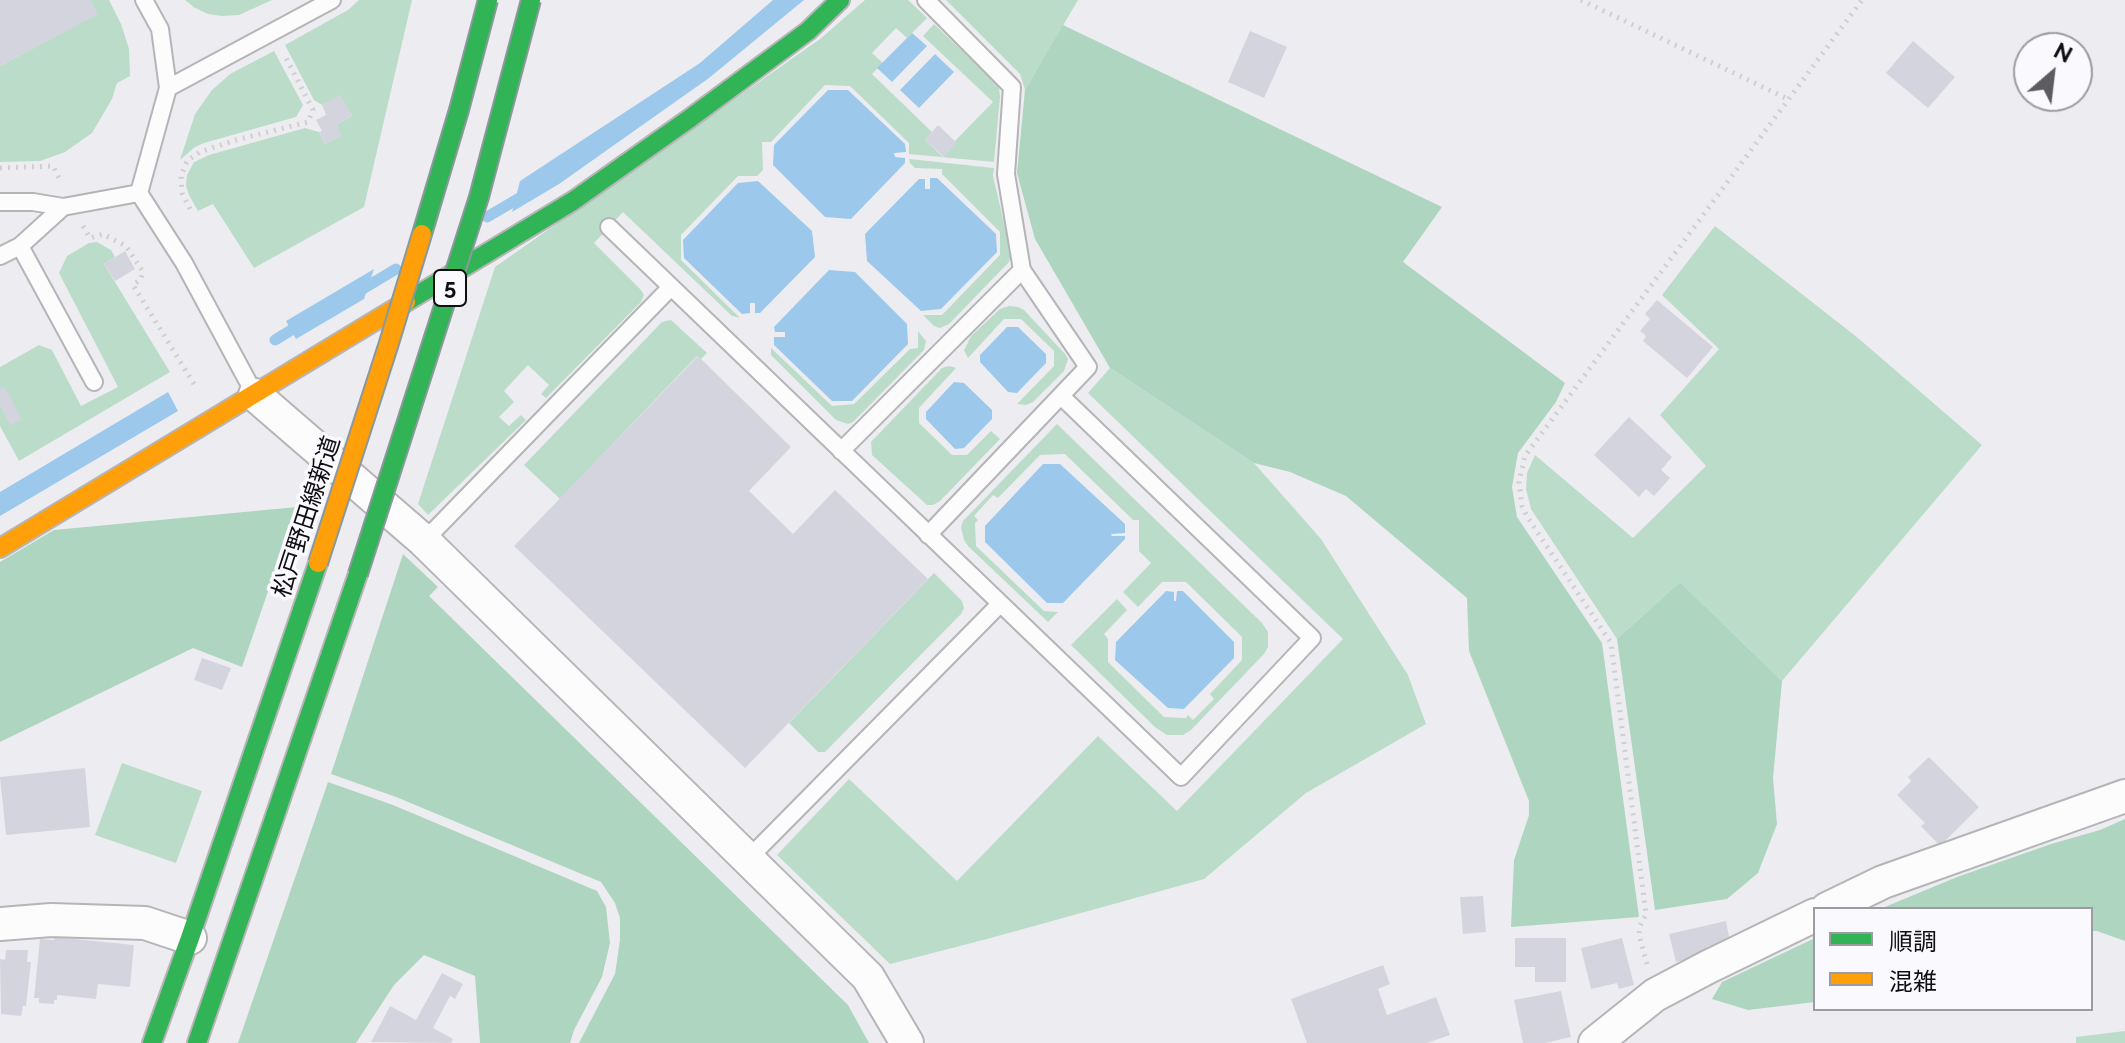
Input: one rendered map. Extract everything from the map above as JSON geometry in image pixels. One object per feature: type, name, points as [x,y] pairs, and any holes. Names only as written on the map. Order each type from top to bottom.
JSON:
[{"type":"main road","name":"松戸野田線新道","points":[[152,1043],[318,563],[402,299],[459,110],[488,0]]},
{"type":"main road","name":"5","points":[[197,1043],[358,574],[479,197],[531,0]]},
{"type":"main road","points":[[0,548],[573,201],[808,31],[840,0]]},
{"type":"street","points":[[255,395],[424,541],[868,977],[907,1043]]},
{"type":"street","points":[[1831,907],[1883,882],[2125,796]]},
{"type":"street","points":[[1595,1043],[1655,995],[1813,916]]},
{"type":"street","points":[[0,924],[51,920],[145,923],[190,938]]},
{"type":"lane","points":[[144,0],[160,29],[168,88],[139,193],[184,263],[255,395]]},
{"type":"lane","points":[[168,88],[332,0]]},
{"type":"lane","points":[[926,0],[1012,87],[1006,174],[1022,270],[1088,367],[928,535]]},
{"type":"lane","points":[[0,202],[67,206],[139,193]]},
{"type":"lane","points":[[0,256],[20,246],[67,206]]},
{"type":"lane","points":[[609,227],[1181,777],[1312,638],[1061,396]]},
{"type":"lane","points":[[20,246],[94,382]]},
{"type":"lane","points":[[841,451],[1022,270]]},
{"type":"lane","points":[[424,541],[671,287]]},
{"type":"lane","points":[[748,859],[1000,604]]},
{"type":"path","points":[[1581,0],[1788,99]]},
{"type":"path","points":[[1655,995],[1639,935],[1646,914],[1611,643],[1528,518],[1522,506],[1519,482],[1525,456],[1862,0]]},
{"type":"path","points":[[190,209],[182,193],[181,175],[187,161],[200,152],[236,140],[308,122],[313,110],[272,32]]},
{"type":"path","points":[[0,168],[53,166],[67,206],[90,238],[103,234],[126,246],[143,272],[141,279],[133,285],[215,419]]},
{"type":"green space","points":[[90,0],[109,0],[129,49],[130,76],[117,83],[112,99],[92,133],[65,152],[40,161],[0,162],[0,66],[97,14]]},
{"type":"green space","points":[[185,0],[272,0],[239,15],[222,16],[208,14]]},
{"type":"green space","points":[[359,0],[412,0],[364,207],[254,268],[213,204],[198,211],[186,186],[187,175],[194,162],[209,155],[305,128],[319,132],[325,144],[341,135],[336,125],[352,116],[340,96],[322,105],[314,100],[285,45],[348,10]]},
{"type":"green space","points":[[865,0],[908,0],[927,18],[907,38],[896,28],[872,53],[883,63],[872,74],[932,132],[925,140],[943,157],[993,102],[923,36],[934,24],[993,80],[999,88],[1000,97],[994,162],[909,154],[909,143],[850,86],[825,85],[771,142],[762,142],[763,170],[757,176],[738,176],[681,235],[681,260],[740,318],[732,316],[623,212],[594,243],[641,290],[644,295],[641,302],[546,398],[541,394],[549,385],[528,365],[504,391],[514,402],[499,417],[509,426],[521,415],[526,420],[428,515],[418,504],[495,267],[820,39]]},
{"type":"green space","points":[[946,0],[1078,0],[1025,90],[1020,74]]},
{"type":"green space","points":[[1063,25],[1442,207],[1403,262],[1565,383],[1556,402],[1518,453],[1512,487],[1517,517],[1602,643],[1639,917],[1511,927],[1514,860],[1529,815],[1529,801],[1469,651],[1467,598],[1346,496],[1290,472],[1254,463],[1110,368],[1035,239],[1017,173],[1025,90]]},
{"type":"green space","points":[[274,51],[303,105],[296,117],[204,143],[180,160],[195,114],[212,90],[230,74]]},
{"type":"green space","points":[[909,159],[994,168],[993,176],[1011,253],[1009,262],[949,324],[940,328],[923,315],[942,315],[1000,255],[1000,232],[942,174],[942,169],[915,168]]},
{"type":"green space","points":[[1715,226],[1858,338],[1982,445],[1782,681],[1680,582],[1617,639],[1531,509],[1526,489],[1527,473],[1535,455],[1633,538],[1706,466],[1660,415],[1719,349],[1662,295]]},
{"type":"green space","points":[[97,242],[111,250],[115,257],[104,264],[170,372],[19,461],[0,426],[0,367],[39,345],[52,350],[81,406],[118,387],[59,273],[67,256],[89,243]]},
{"type":"green space","points":[[1009,306],[1024,310],[1068,359],[1064,371],[1033,402],[1026,405],[1017,404],[1054,366],[1054,351],[1021,319],[1004,319],[968,358],[964,350],[971,336],[1000,309]]},
{"type":"green space","points":[[671,320],[707,353],[701,359],[697,356],[560,499],[524,465],[662,322]]},
{"type":"green space","points":[[918,331],[926,341],[924,350],[848,424],[836,420],[771,355],[771,348],[832,406],[854,404],[910,349],[918,348]]},
{"type":"green space","points":[[942,368],[956,368],[919,408],[919,423],[952,455],[967,455],[991,431],[1000,439],[940,501],[927,505],[872,455],[871,442]]},
{"type":"green space","points":[[1110,368],[1254,463],[1321,539],[1408,675],[1426,724],[1306,793],[1204,879],[890,964],[777,855],[849,779],[957,881],[1098,736],[1177,811],[1343,639],[1088,393]]},
{"type":"green space","points":[[1057,424],[1268,632],[1268,647],[1264,654],[1183,735],[1167,735],[1156,728],[1071,645],[1117,599],[1127,610],[1104,634],[1108,639],[1108,662],[1164,717],[1186,718],[1188,715],[1193,720],[1214,699],[1210,694],[1242,660],[1242,637],[1186,582],[1162,582],[1138,607],[1123,592],[1151,563],[1139,551],[1139,520],[1133,520],[1065,454],[1040,455],[998,498],[993,495],[974,516],[978,520],[975,523],[976,546],[1044,611],[1058,612],[1048,622],[964,540],[963,521]]},
{"type":"green space","points":[[297,507],[242,667],[193,648],[0,742],[0,562],[54,530]]},
{"type":"green space","points":[[403,554],[438,587],[429,596],[848,1005],[869,1043],[579,1043],[615,974],[620,940],[620,918],[615,903],[601,882],[396,797],[331,774]]},
{"type":"green space","points":[[934,573],[962,601],[964,608],[961,614],[825,752],[818,752],[789,723]]},
{"type":"green space","points":[[1680,582],[1782,681],[1773,778],[1777,824],[1758,873],[1727,899],[1655,910],[1617,639]]},
{"type":"green space","points":[[122,763],[202,791],[176,863],[95,835]]},
{"type":"green space","points":[[328,782],[393,805],[597,891],[606,907],[610,943],[602,977],[570,1043],[480,1043],[475,976],[424,955],[394,985],[356,1043],[238,1043]]},
{"type":"green space","points":[[2125,819],[2125,941],[2093,931],[2093,907],[1885,907],[1957,877]]},
{"type":"green space","points":[[1813,939],[1813,1002],[1748,1010],[1712,999],[1722,982]]},
{"type":"green space","points":[[2125,1031],[2125,1043],[2076,1043],[2076,1037]]},
{"type":"water","points":[[773,0],[804,0],[709,78],[559,184],[512,212],[520,181],[700,63]]},
{"type":"water","points":[[912,33],[927,46],[892,82],[877,68]]},
{"type":"water","points":[[935,54],[954,72],[919,108],[900,90]]},
{"type":"water","points":[[828,90],[848,90],[905,144],[906,152],[894,153],[895,157],[905,158],[905,163],[851,219],[825,217],[773,165],[774,145]]},
{"type":"water","points":[[930,178],[937,178],[996,234],[997,252],[941,309],[921,311],[867,261],[865,234],[919,179],[925,179],[925,189],[930,189]]},
{"type":"water","points":[[758,181],[812,231],[815,257],[760,313],[755,313],[755,303],[750,303],[750,313],[742,314],[684,258],[683,240],[738,183]]},
{"type":"water","points":[[374,269],[364,299],[296,339],[286,321]]},
{"type":"water","points":[[829,270],[855,272],[907,324],[908,344],[852,401],[832,401],[774,345],[774,337],[785,337],[785,332],[775,332],[774,327]]},
{"type":"water","points":[[1007,327],[1018,327],[1046,354],[1046,363],[1017,393],[1008,392],[980,362],[980,355]]},
{"type":"water","points":[[954,382],[964,383],[992,410],[992,419],[964,448],[955,449],[926,419],[926,412]]},
{"type":"water","points":[[168,392],[178,411],[0,516],[0,492]]},
{"type":"water","points":[[1043,464],[1060,464],[1125,524],[1125,533],[1111,534],[1125,536],[1125,539],[1063,603],[1047,603],[985,542],[985,526]]},
{"type":"water","points":[[1166,591],[1174,592],[1176,601],[1177,591],[1183,591],[1234,642],[1234,658],[1184,709],[1168,708],[1115,660],[1116,642]]},
{"type":"building","points":[[0,0],[90,0],[98,14],[0,66]]},
{"type":"building","points":[[1250,31],[1287,47],[1264,98],[1228,82]]},
{"type":"building","points":[[1913,41],[1955,77],[1928,108],[1886,73]]},
{"type":"building","points":[[340,95],[352,116],[336,125],[342,135],[325,144],[316,120],[326,115],[322,105]]},
{"type":"building","points":[[938,125],[957,143],[944,157],[925,140]]},
{"type":"building","points":[[125,251],[135,269],[115,281],[104,264]]},
{"type":"building","points":[[1657,300],[1713,347],[1687,378],[1643,341],[1646,336],[1640,331],[1650,319],[1645,314]]},
{"type":"building","points":[[698,356],[791,447],[749,491],[793,534],[835,490],[928,579],[745,768],[514,546]]},
{"type":"building","points":[[5,387],[22,420],[10,425],[0,405],[0,389]]},
{"type":"building","points":[[1629,417],[1672,457],[1661,470],[1670,478],[1654,496],[1646,489],[1639,497],[1594,455]]},
{"type":"building","points":[[202,658],[231,668],[222,690],[194,680]]},
{"type":"building","points":[[1929,757],[1979,807],[1940,846],[1921,826],[1925,823],[1897,795],[1911,781],[1908,777]]},
{"type":"building","points":[[85,768],[90,827],[6,835],[0,777]]},
{"type":"building","points":[[1483,896],[1486,932],[1463,934],[1460,897]]},
{"type":"building","points":[[1726,921],[1730,942],[1707,947],[1709,954],[1676,962],[1669,934]]},
{"type":"building","points":[[54,937],[134,945],[130,987],[98,984],[96,999],[57,995],[54,1004],[39,1003],[39,998],[34,998],[40,939],[54,940]]},
{"type":"building","points":[[1515,938],[1566,938],[1566,982],[1535,982],[1535,967],[1515,967]]},
{"type":"building","points":[[1622,938],[1634,985],[1619,989],[1617,983],[1591,989],[1581,948]]},
{"type":"building","points":[[6,950],[28,950],[27,962],[31,962],[26,1006],[23,1006],[21,1016],[1,1014],[0,959],[5,960]]},
{"type":"building","points":[[1383,965],[1390,984],[1378,989],[1387,1015],[1436,997],[1450,1035],[1427,1043],[1307,1043],[1291,999]]},
{"type":"building","points":[[442,973],[463,984],[455,999],[450,996],[433,1028],[453,1039],[451,1043],[371,1042],[390,1006],[416,1020]]},
{"type":"building","points":[[1561,991],[1571,1037],[1545,1043],[1523,1043],[1514,1000]]},
{"type":"waterway","points":[[487,217],[528,193]]},
{"type":"waterway","points":[[356,293],[396,269]]},
{"type":"waterway","points":[[275,340],[303,323]]},
{"type":"traffic: fast","points":[[422,234],[488,0]]},
{"type":"traffic: fast","points":[[358,574],[479,197],[531,0]]},
{"type":"traffic: fast","points":[[406,302],[573,201],[808,31],[840,0]]},
{"type":"traffic: fast","points":[[152,1043],[318,563]]},
{"type":"traffic: fast","points":[[197,1043],[358,574]]},
{"type":"traffic: slow","points":[[318,563],[422,234]]},
{"type":"traffic: slow","points":[[0,548],[406,302]]}]
